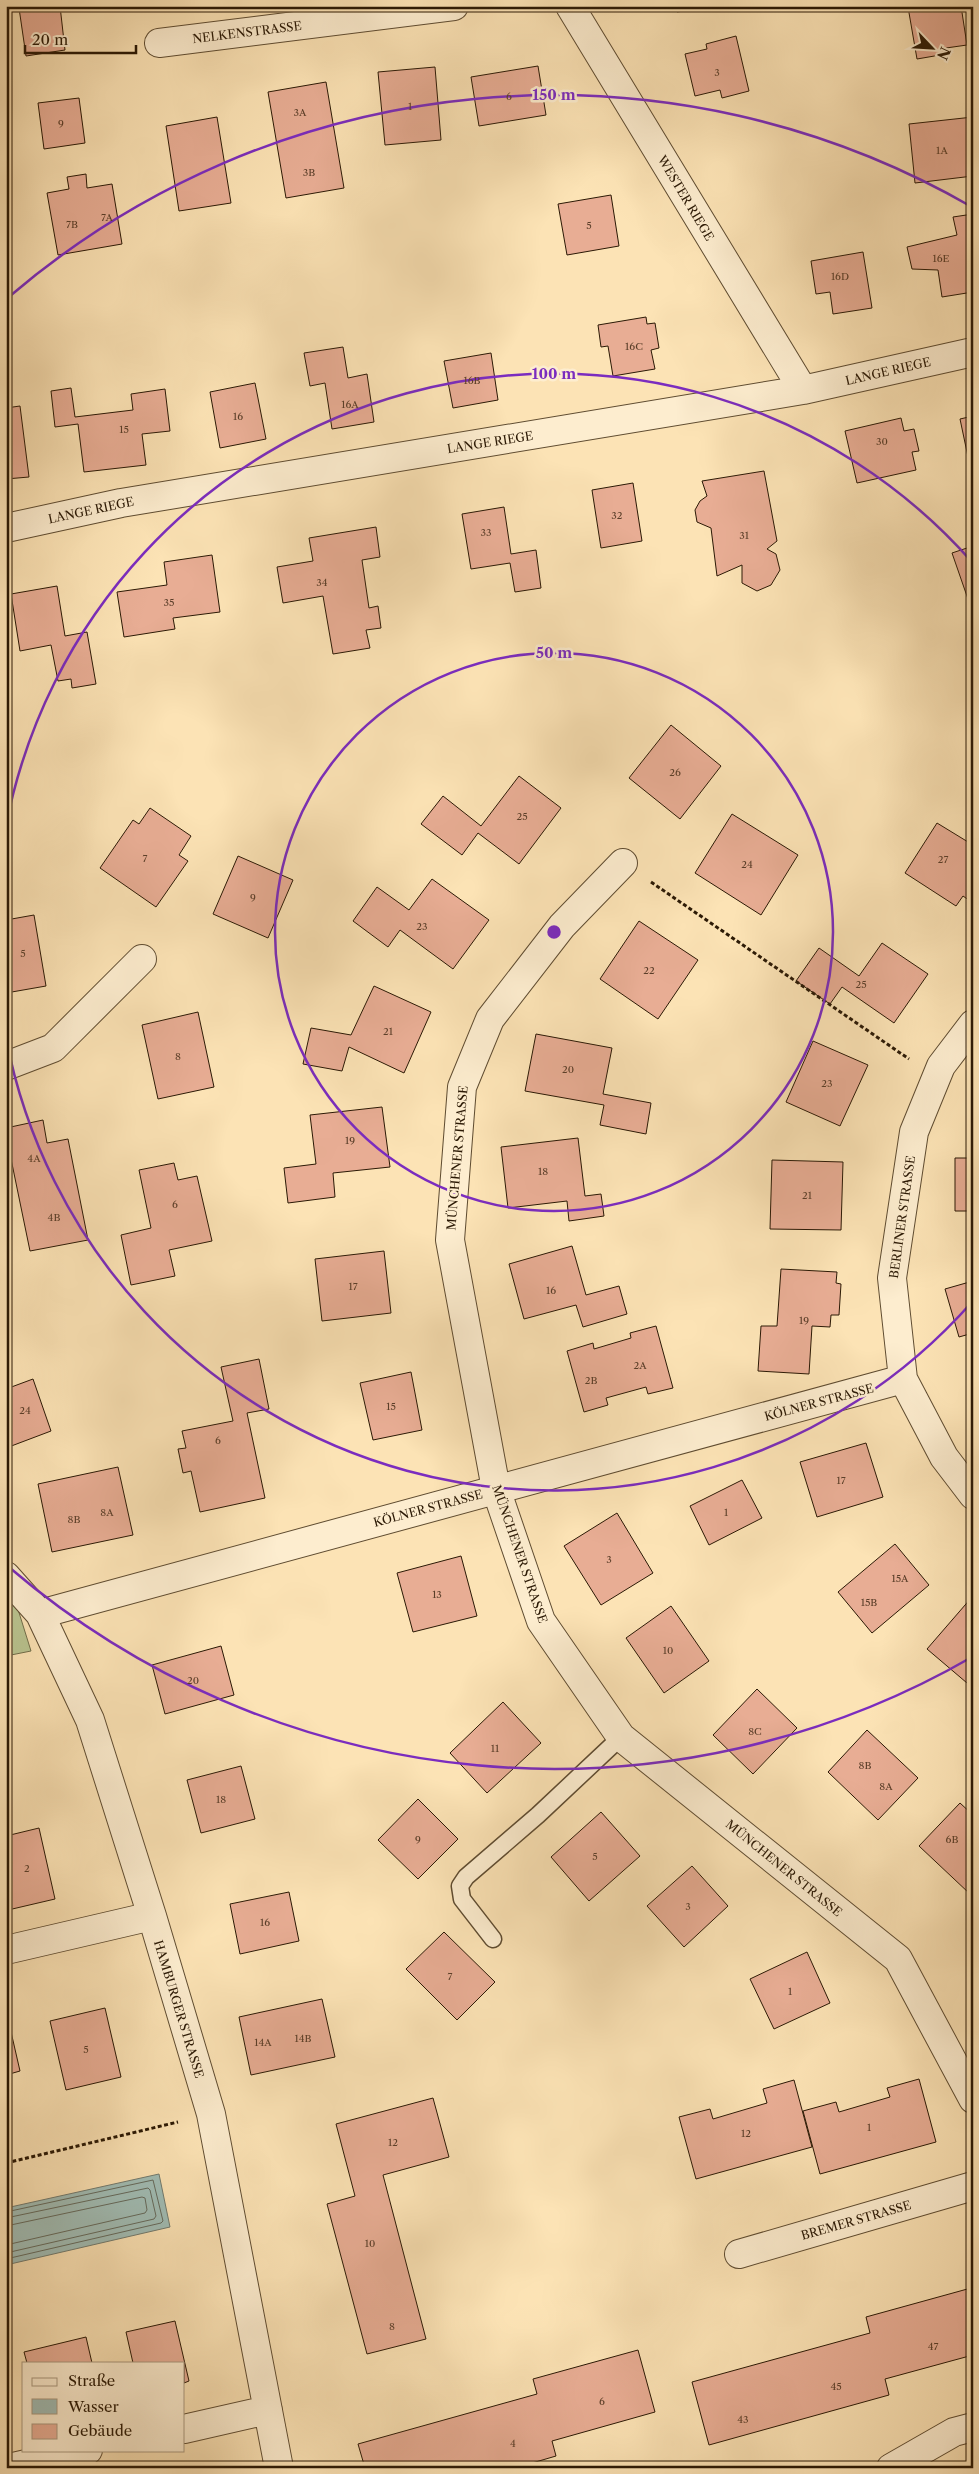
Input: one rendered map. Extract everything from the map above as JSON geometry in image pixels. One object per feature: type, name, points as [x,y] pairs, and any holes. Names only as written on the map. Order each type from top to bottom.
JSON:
[{"type":"street","name":"NELKENSTRASSE","points":[[159,42],[454,6]]},
{"type":"street","name":"WESTER RIEGE","points":[[570,6],[803,390]]},
{"type":"street","name":"LANGE RIEGE","points":[[6,528],[121,503],[803,390],[973,352]]},
{"type":"street","name":"MÜNCHENER STRASSE","points":[[623,863],[562,926],[490,1018],[462,1087],[450,1240],[496,1489],[541,1621],[621,1737],[898,1959],[973,2099]]},
{"type":"street","points":[[6,1066],[53,1048],[142,958]]},
{"type":"street","name":"BERLINER STRASSE","points":[[973,1024],[941,1066],[914,1132],[892,1278],[903,1379],[944,1457],[973,1495]]},
{"type":"street","name":"KÖLNER STRASSE","points":[[40,1614],[903,1379]]},
{"type":"street","name":"HAMBURGER STRASSE","points":[[6,1576],[40,1614],[90,1720],[152,1916],[211,2114],[279,2468]]},
{"type":"street","points":[[6,1950],[152,1916]]},
{"type":"street","name":"BREMER STRASSE","points":[[740,2254],[973,2186]]},
{"type":"street","points":[[185,2429],[268,2410]]},
{"type":"street","points":[[891,2468],[954,2432],[973,2427]]},
{"type":"street","points":[[10,2468],[79,2452]]},
{"type":"lane","points":[[493,1939],[462,1899],[460,1886],[466,1877],[538,1815],[621,1737]]},
{"type":"path","points":[[623,863],[936,1078]]},
{"type":"path","points":[[6,2163],[211,2114]]},
{"type":"green space","points":[[6,1571],[31,1651],[6,1656]]},
{"type":"water","points":[[159,2174],[170,2227],[6,2265],[6,2208]]},
{"type":"building","points":[[60,6],[65,50],[26,56],[19,8]]},
{"type":"building","points":[[676,6],[718,6],[677,12]]},
{"type":"building","points":[[929,6],[929,9],[961,6],[967,45],[946,48],[946,54],[917,59],[908,7]]},
{"type":"building","points":[[736,36],[749,91],[722,98],[720,90],[695,96],[685,54],[707,49],[706,44]]},
{"type":"building","points":[[538,66],[546,115],[479,126],[471,77]]},
{"type":"building","points":[[435,67],[441,140],[385,145],[378,72]]},
{"type":"building","points":[[326,82],[344,188],[286,198],[268,92]]},
{"type":"building","points":[[79,98],[85,143],[44,149],[38,103]]},
{"type":"building","points":[[217,117],[231,203],[179,211],[166,126]]},
{"type":"building","points":[[973,117],[973,176],[915,183],[909,124]]},
{"type":"building","points":[[86,174],[87,188],[112,184],[122,244],[58,255],[47,193],[69,189],[67,177]]},
{"type":"building","points":[[611,195],[619,246],[567,255],[558,204]]},
{"type":"building","points":[[973,214],[973,292],[942,297],[938,270],[912,269],[907,247],[957,235],[953,217]]},
{"type":"building","points":[[863,252],[872,308],[833,314],[830,292],[816,294],[811,261]]},
{"type":"building","points":[[6,263],[11,293],[6,294]]},
{"type":"building","points":[[646,317],[647,324],[655,323],[659,348],[651,350],[655,369],[613,376],[608,346],[601,347],[598,325]]},
{"type":"building","points":[[343,347],[348,378],[367,374],[374,422],[332,429],[325,383],[310,386],[304,353]]},
{"type":"building","points":[[491,353],[498,400],[453,408],[444,361]]},
{"type":"building","points":[[255,383],[266,439],[220,448],[210,392]]},
{"type":"building","points":[[71,388],[75,417],[133,410],[131,394],[165,389],[170,431],[142,434],[146,465],[84,472],[78,424],[55,427],[51,391]]},
{"type":"building","points":[[20,406],[29,477],[6,479],[6,408]]},
{"type":"building","points":[[973,416],[973,476],[972,476],[960,419]]},
{"type":"building","points":[[901,418],[904,431],[914,429],[919,451],[912,452],[916,470],[857,483],[845,431]]},
{"type":"building","points":[[764,471],[777,541],[767,549],[776,554],[780,570],[771,585],[757,591],[742,583],[742,565],[717,576],[711,528],[697,522],[695,510],[700,501],[707,496],[702,481]]},
{"type":"building","points":[[633,483],[642,541],[601,548],[592,490]]},
{"type":"building","points":[[504,507],[511,554],[536,550],[541,588],[515,592],[510,563],[471,569],[462,514]]},
{"type":"building","points":[[376,527],[380,557],[362,560],[369,608],[378,606],[381,628],[366,630],[370,648],[333,654],[323,596],[283,603],[277,567],[313,561],[309,538]]},
{"type":"building","points":[[973,546],[973,601],[969,602],[952,553]]},
{"type":"building","points":[[212,555],[220,612],[173,618],[175,629],[124,637],[117,592],[167,585],[164,562]]},
{"type":"building","points":[[57,586],[65,636],[87,632],[96,684],[72,688],[71,679],[58,681],[51,645],[20,651],[11,594]]},
{"type":"building","points":[[671,725],[721,766],[680,819],[629,778]]},
{"type":"building","points":[[519,776],[561,808],[519,864],[478,833],[462,855],[421,824],[443,796],[481,826]]},
{"type":"building","points":[[150,808],[191,836],[179,855],[188,861],[156,907],[100,868],[133,820],[139,824]]},
{"type":"building","points":[[732,814],[798,855],[761,915],[695,873]]},
{"type":"building","points":[[937,823],[973,845],[973,903],[963,896],[956,906],[905,873]]},
{"type":"building","points":[[238,856],[293,880],[268,938],[213,914]]},
{"type":"building","points":[[432,879],[489,920],[453,969],[400,930],[388,947],[353,921],[377,887],[409,910]]},
{"type":"building","points":[[34,915],[46,986],[6,993],[6,920]]},
{"type":"building","points":[[639,921],[698,960],[658,1019],[600,979]]},
{"type":"building","points":[[882,943],[928,974],[894,1023],[842,987],[830,1004],[796,981],[819,948],[859,976]]},
{"type":"building","points":[[374,986],[431,1012],[404,1073],[349,1047],[342,1071],[303,1064],[311,1028],[351,1035]]},
{"type":"building","points":[[198,1012],[214,1087],[158,1099],[142,1025]]},
{"type":"building","points":[[536,1034],[612,1048],[603,1094],[651,1103],[646,1134],[600,1125],[604,1105],[525,1091]]},
{"type":"building","points":[[813,1041],[868,1065],[840,1126],[786,1102]]},
{"type":"building","points":[[382,1107],[390,1167],[333,1173],[335,1197],[288,1203],[284,1168],[316,1164],[310,1115]]},
{"type":"building","points":[[43,1120],[47,1143],[68,1139],[88,1240],[30,1251],[10,1154],[6,1154],[6,1128]]},
{"type":"building","points":[[578,1138],[585,1196],[601,1194],[604,1216],[569,1221],[567,1201],[508,1208],[501,1147]]},
{"type":"building","points":[[955,1158],[973,1158],[973,1211],[955,1211]]},
{"type":"building","points":[[772,1160],[843,1162],[841,1230],[770,1229]]},
{"type":"building","points":[[174,1163],[178,1180],[197,1176],[212,1241],[169,1250],[175,1276],[131,1285],[121,1235],[151,1228],[139,1170]]},
{"type":"building","points":[[572,1246],[586,1295],[619,1286],[627,1314],[583,1327],[576,1305],[524,1319],[509,1264]]},
{"type":"building","points":[[384,1251],[391,1313],[322,1321],[315,1259]]},
{"type":"building","points":[[781,1269],[837,1272],[836,1283],[841,1284],[839,1315],[831,1315],[830,1327],[812,1326],[809,1374],[758,1371],[761,1326],[777,1326]]},
{"type":"building","points":[[973,1281],[973,1333],[959,1337],[945,1289]]},
{"type":"building","points":[[656,1326],[673,1388],[648,1394],[646,1387],[606,1398],[608,1405],[584,1412],[567,1351],[593,1343],[594,1349],[631,1338],[630,1333]]},
{"type":"building","points":[[259,1359],[269,1409],[247,1413],[265,1498],[200,1512],[191,1471],[183,1473],[178,1449],[186,1448],[182,1431],[233,1421],[221,1367]]},
{"type":"building","points":[[411,1372],[422,1430],[373,1440],[360,1383]]},
{"type":"building","points":[[33,1379],[51,1431],[6,1448],[6,1389]]},
{"type":"building","points":[[866,1443],[883,1497],[817,1517],[800,1462]]},
{"type":"building","points":[[118,1467],[133,1535],[52,1552],[38,1484]]},
{"type":"building","points":[[742,1480],[762,1518],[709,1545],[690,1506]]},
{"type":"building","points":[[617,1513],[653,1573],[601,1605],[564,1546]]},
{"type":"building","points":[[895,1544],[929,1585],[872,1633],[838,1592]]},
{"type":"building","points":[[461,1556],[477,1616],[413,1632],[397,1573]]},
{"type":"building","points":[[972,1597],[973,1676],[967,1683],[927,1649]]},
{"type":"building","points":[[671,1606],[709,1661],[664,1693],[626,1638]]},
{"type":"building","points":[[221,1646],[234,1695],[165,1714],[152,1665]]},
{"type":"building","points":[[757,1689],[797,1728],[753,1774],[713,1735]]},
{"type":"building","points":[[503,1702],[541,1743],[487,1793],[450,1753]]},
{"type":"building","points":[[867,1730],[918,1778],[878,1820],[828,1772]]},
{"type":"building","points":[[241,1766],[255,1819],[201,1833],[187,1780]]},
{"type":"building","points":[[418,1799],[458,1839],[418,1879],[378,1840]]},
{"type":"building","points":[[960,1803],[973,1815],[973,1890],[970,1894],[919,1846]]},
{"type":"building","points":[[601,1812],[640,1856],[589,1901],[551,1857]]},
{"type":"building","points":[[39,1828],[55,1899],[8,1910],[6,1901],[6,1836]]},
{"type":"building","points":[[692,1866],[728,1906],[684,1947],[647,1906]]},
{"type":"building","points":[[289,1892],[299,1941],[240,1954],[230,1904]]},
{"type":"building","points":[[444,1932],[495,1982],[457,2020],[406,1969]]},
{"type":"building","points":[[807,1952],[830,2003],[774,2029],[750,1979]]},
{"type":"building","points":[[322,1999],[335,2057],[251,2075],[239,2017]]},
{"type":"building","points":[[105,2008],[121,2077],[66,2090],[50,2021]]},
{"type":"building","points":[[6,2010],[20,2071],[6,2075]]},
{"type":"building","points":[[919,2079],[936,2142],[820,2174],[803,2111],[836,2102],[839,2112],[890,2097],[887,2088]]},
{"type":"building","points":[[794,2080],[812,2147],[696,2179],[679,2117],[710,2109],[713,2119],[767,2103],[763,2089]]},
{"type":"building","points":[[433,2098],[449,2157],[383,2175],[426,2339],[367,2354],[327,2204],[355,2196],[336,2124]]},
{"type":"building","points":[[971,2288],[973,2296],[973,2355],[885,2379],[889,2395],[709,2445],[692,2382],[870,2333],[866,2317]]},
{"type":"building","points":[[175,2321],[185,2362],[133,2362],[126,2332]]},
{"type":"building","points":[[86,2337],[92,2362],[27,2362],[24,2352]]},
{"type":"building","points":[[638,2350],[655,2412],[552,2441],[556,2456],[515,2468],[365,2468],[358,2444],[537,2394],[533,2379]]},
{"type":"building","points":[[185,2364],[189,2381],[185,2383]]}]
